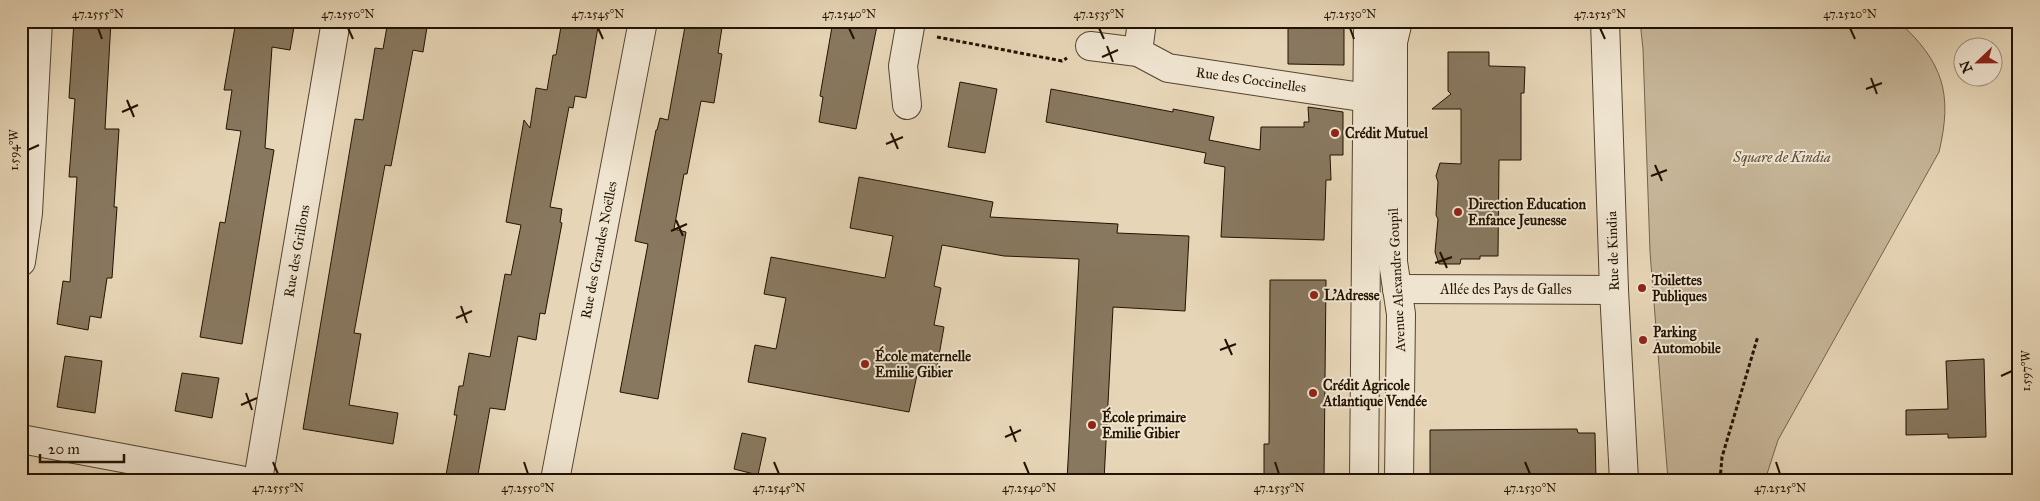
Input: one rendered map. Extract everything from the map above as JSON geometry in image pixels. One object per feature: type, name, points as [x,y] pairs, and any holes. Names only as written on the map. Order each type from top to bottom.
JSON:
[{"type":"street","points":[[21,262],[28,213],[38,21]]},
{"type":"street","name":"Rue des Grillons","points":[[258,480],[336,21]]},
{"type":"street","name":"Rue des Grandes Noëlles","points":[[555,480],[643,21]]},
{"type":"street","points":[[1138,52],[1142,21]]},
{"type":"street","name":"Avenue Alexandre Goupil","points":[[1364,480],[1368,21]]},
{"type":"street","name":"Avenue Alexandre Goupil","points":[[1398,21],[1394,42],[1393,262],[1401,314],[1399,480]]},
{"type":"street","name":"Rue de Kindia","points":[[1606,21],[1614,290],[1624,480]]},
{"type":"street","points":[[907,106],[903,66],[910,26]]},
{"type":"street","name":"Rue des Coccinelles","points":[[1090,46],[1138,52],[1168,68],[1368,98]]},
{"type":"street","name":"Allée des Pays de Galles","points":[[1397,289],[1614,290]]},
{"type":"street","points":[[21,439],[194,476],[240,480]]},
{"type":"path","points":[[910,26],[1062,62],[1090,46]]},
{"type":"path","points":[[1720,480],[1722,457],[1758,336]]},
{"type":"green space","name":"Square de Kindia","points":[[1640,21],[1898,21],[1925,50],[1941,80],[1945,112],[1939,152],[1778,440],[1765,480],[1668,480],[1650,252],[1643,49]]},
{"type":"building","points":[[74,21],[111,21],[105,129],[119,129],[114,207],[117,207],[112,278],[107,278],[101,318],[90,316],[88,330],[57,324],[63,281],[70,282],[77,177],[69,177],[75,99],[69,98]]},
{"type":"building","points":[[236,21],[295,21],[290,50],[272,47],[265,148],[274,150],[242,344],[200,337],[220,222],[225,223],[241,131],[226,129],[232,90],[224,90]]},
{"type":"building","points":[[388,21],[428,21],[423,52],[413,50],[391,166],[385,165],[354,333],[361,334],[349,405],[398,413],[393,444],[303,429],[355,119],[363,120],[375,48],[383,49]]},
{"type":"building","points":[[562,21],[599,21],[586,98],[575,96],[573,108],[569,107],[550,207],[562,209],[560,222],[562,223],[545,314],[540,313],[536,340],[518,336],[505,410],[490,408],[477,480],[446,475],[457,415],[454,415],[459,386],[463,386],[469,353],[490,357],[505,274],[511,275],[521,225],[506,222],[524,120],[530,128],[536,88],[547,90],[553,55],[556,55]]},
{"type":"building","points":[[686,21],[723,21],[718,53],[722,54],[714,103],[701,101],[687,174],[684,174],[674,229],[686,232],[658,399],[620,392],[648,244],[635,241],[656,130],[660,118],[668,120]]},
{"type":"building","points":[[833,21],[878,21],[856,129],[819,122],[823,97],[820,96]]},
{"type":"building","points":[[1291,21],[1344,21],[1344,65],[1288,64],[1288,26],[1291,26]]},
{"type":"building","points":[[1448,52],[1489,52],[1489,66],[1525,67],[1524,93],[1521,93],[1521,160],[1499,160],[1498,256],[1480,256],[1480,259],[1461,259],[1460,264],[1439,264],[1435,252],[1438,219],[1436,215],[1438,182],[1436,176],[1440,163],[1461,164],[1461,109],[1432,109],[1451,94],[1448,91]]},
{"type":"building","points":[[960,82],[997,89],[985,153],[948,147]]},
{"type":"building","points":[[1051,89],[1173,112],[1173,109],[1214,117],[1209,140],[1260,150],[1261,127],[1304,127],[1304,122],[1309,122],[1308,107],[1343,112],[1343,155],[1330,155],[1331,180],[1326,180],[1324,240],[1221,237],[1225,167],[1204,163],[1206,153],[1046,122]]},
{"type":"building","points":[[859,177],[993,202],[990,217],[1118,224],[1117,233],[1189,236],[1185,311],[1113,307],[1104,480],[1067,480],[1079,259],[1004,256],[942,245],[934,286],[941,288],[934,325],[944,327],[935,378],[917,375],[909,412],[748,382],[755,345],[776,349],[786,298],[764,294],[771,257],[885,278],[893,236],[850,228]]},
{"type":"building","points":[[1270,280],[1326,280],[1324,480],[1264,480],[1264,444],[1269,444]]},
{"type":"building","points":[[65,356],[102,361],[95,413],[57,407]]},
{"type":"building","points":[[1984,359],[1986,437],[1948,438],[1948,434],[1906,435],[1906,410],[1948,409],[1946,361]]},
{"type":"building","points":[[182,373],[219,378],[212,418],[175,411]]},
{"type":"building","points":[[1577,429],[1578,433],[1595,433],[1596,480],[1430,480],[1430,430]]},
{"type":"building","points":[[742,433],[766,438],[758,475],[734,469]]},
{"type":"place","name":"Crédit Mutuel","points":[[1335,133]]},
{"type":"place","name":"Direction Education Enfance Jeunesse","points":[[1458,212]]},
{"type":"place","name":"Toilettes Publiques","points":[[1642,288]]},
{"type":"place","name":"L'Adresse","points":[[1314,295]]},
{"type":"place","name":"Parking Automobile","points":[[1643,340]]},
{"type":"place","name":"École maternelle Emilie Gibier","points":[[865,364]]},
{"type":"place","name":"Crédit Agricole Atlantique Vendée","points":[[1313,393]]},
{"type":"place","name":"École primaire Emilie Gibier","points":[[1092,425]]}]
